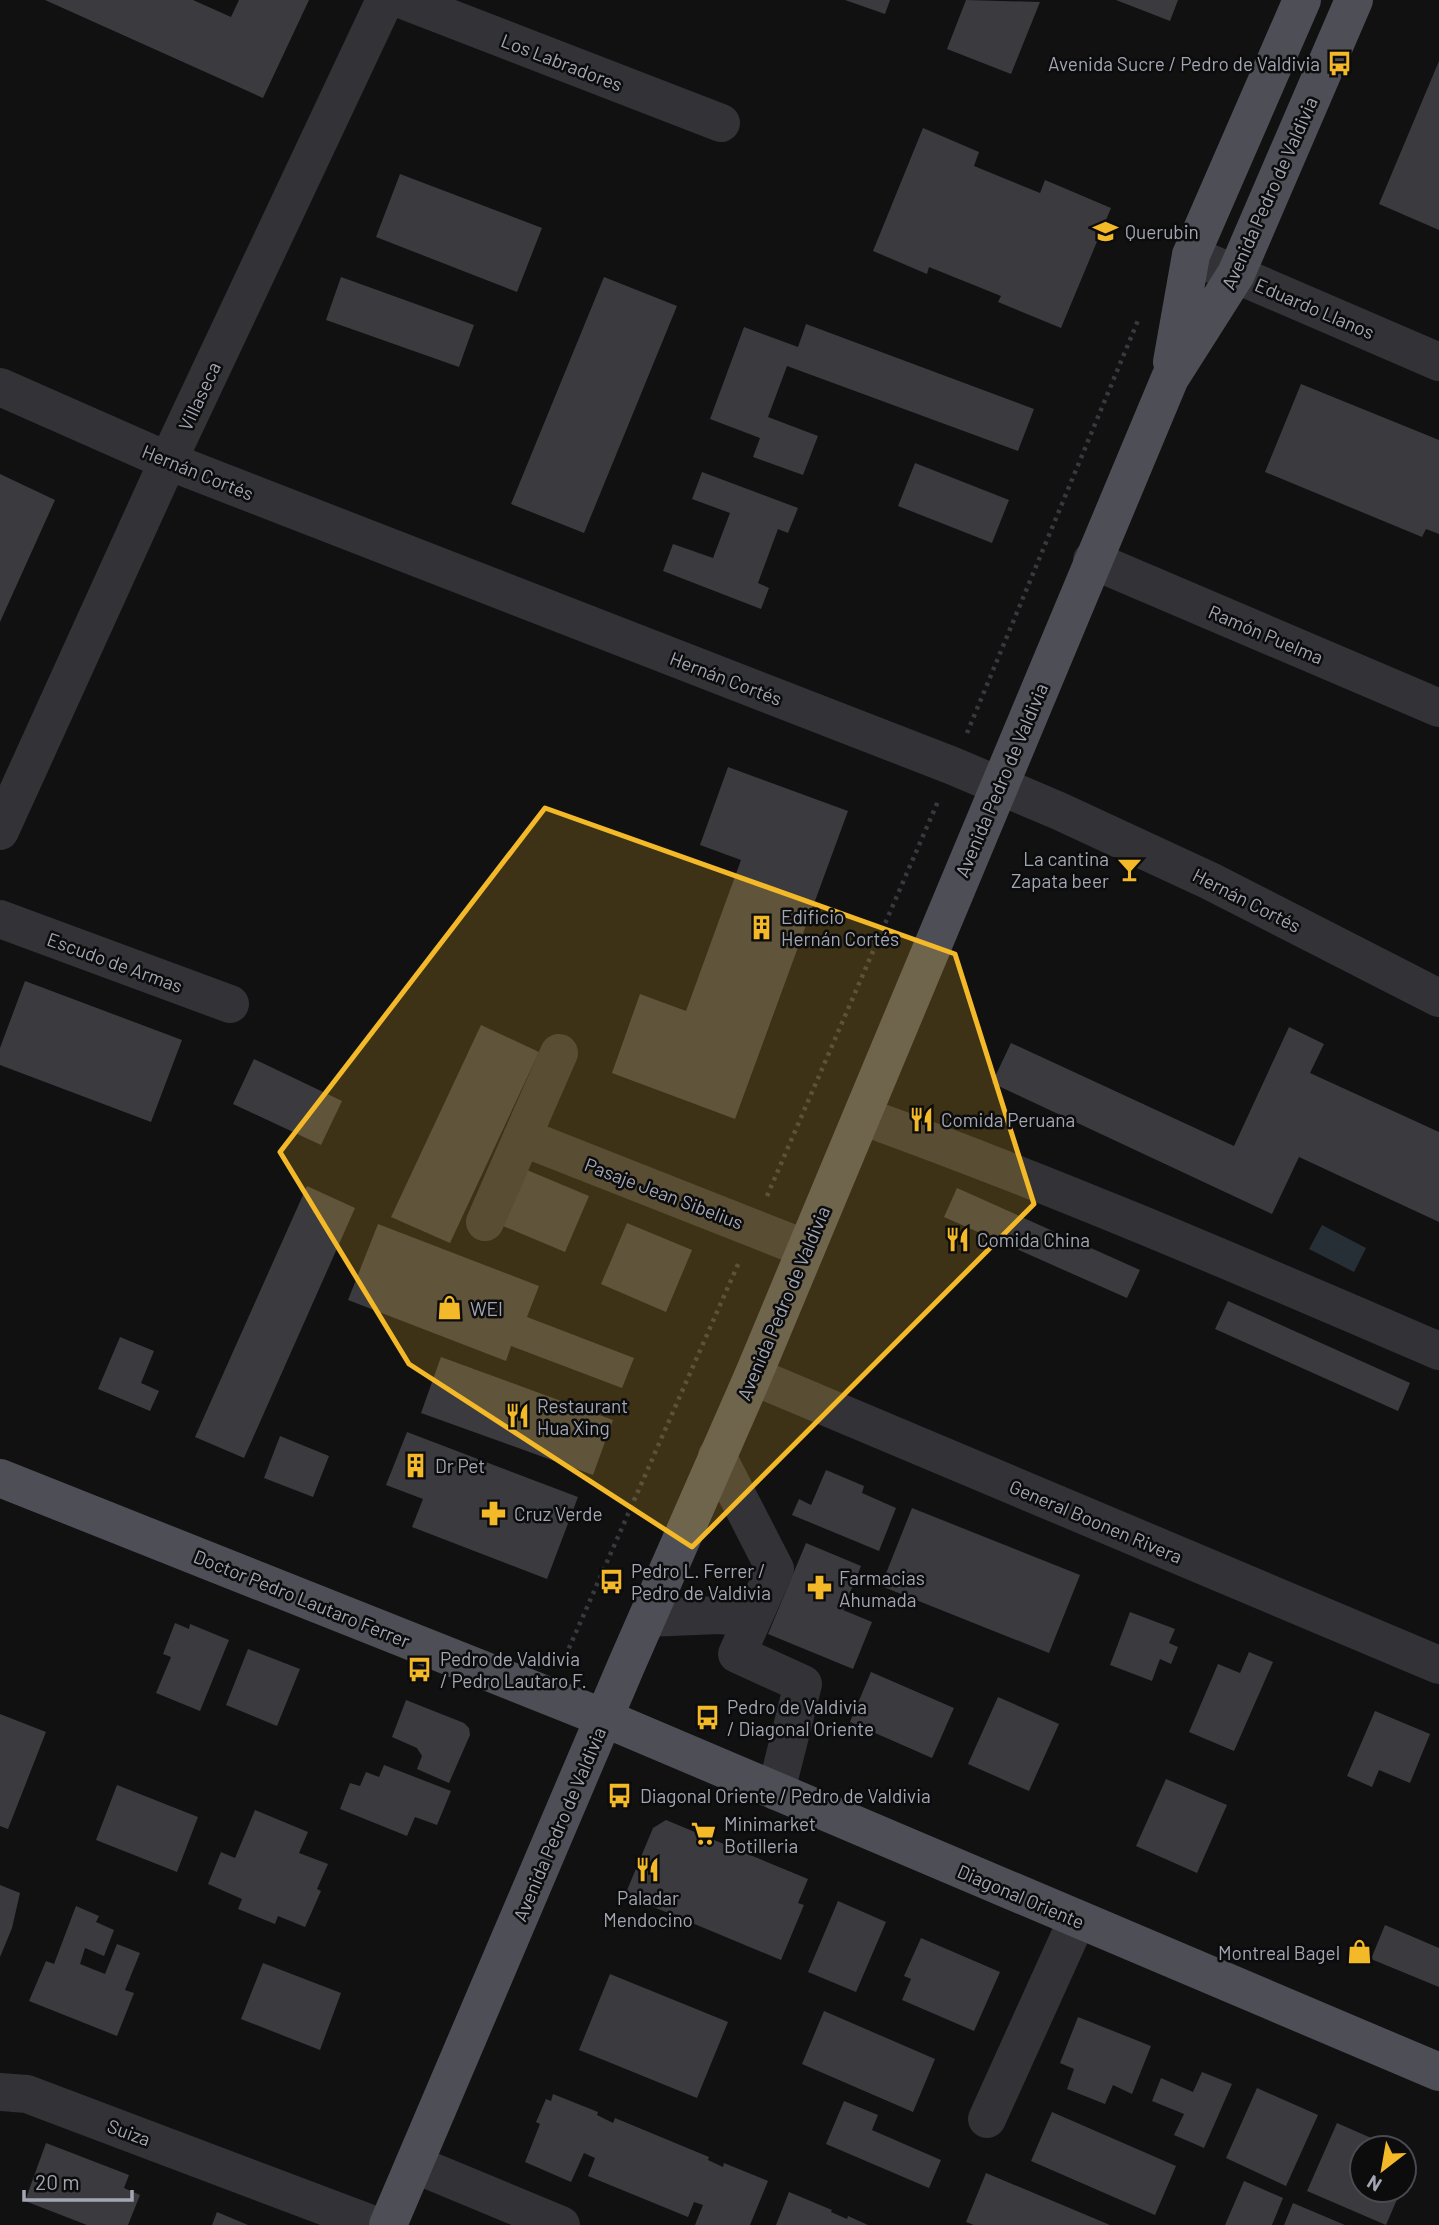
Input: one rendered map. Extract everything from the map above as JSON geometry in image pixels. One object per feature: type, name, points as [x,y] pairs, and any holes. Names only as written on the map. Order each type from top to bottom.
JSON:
[{"type":"main road","name":"Avenida Pedro de Valdivia","points":[[1170,378],[1191,255],[1302,0]]},
{"type":"main road","name":"Avenida Pedro de Valdivia","points":[[388,2225],[806,1249],[997,786],[1170,378],[1236,274],[1354,0]]},
{"type":"main road","name":"Doctor Pedro Lautaro Ferrer","points":[[0,1478],[604,1718]]},
{"type":"main road","name":"Diagonal Oriente","points":[[604,1718],[1439,2072]]},
{"type":"street","name":"Villaseca","points":[[0,831],[168,461],[385,0]]},
{"type":"street","name":"Los Labradores","points":[[403,0],[721,123]]},
{"type":"street","name":"Eduardo Llanos","points":[[1191,255],[1439,362]]},
{"type":"street","name":"Hernán Cortés","points":[[0,387],[168,461],[953,766],[1059,811],[1210,881],[1439,998]]},
{"type":"street","name":"Ramón Puelma","points":[[1092,560],[1439,708]]},
{"type":"street","name":"Escudo de Armas","points":[[0,919],[230,1004]]},
{"type":"street","points":[[485,1222],[559,1053]]},
{"type":"street","points":[[862,1116],[1223,1259],[1439,1351]]},
{"type":"street","name":"Pasaje Jean Sibelius","points":[[522,1137],[806,1249]]},
{"type":"street","name":"General Boonen Rivera","points":[[752,1376],[1439,1665]]},
{"type":"street","points":[[717,1456],[775,1569],[737,1654],[803,1684],[776,1791]]},
{"type":"street","points":[[647,1618],[719,1615],[752,1618]]},
{"type":"street","points":[[987,2119],[1077,1920]]},
{"type":"street","name":"Suiza","points":[[0,2092],[27,2094],[374,2225]]},
{"type":"street","points":[[414,2164],[561,2225]]},
{"type":"path","points":[[550,1696],[576,1630],[953,766],[1144,306]]},
{"type":"highlighted area","points":[[545,808],[955,954],[1034,1204],[692,1547],[409,1364],[280,1152]]},
{"type":"shaded area","points":[[1322,1225],[1366,1248],[1354,1272],[1309,1249]]},
{"type":"building","points":[[45,0],[193,0],[231,17],[239,0],[309,0],[263,98]]},
{"type":"building","points":[[845,0],[890,0],[885,14]]},
{"type":"building","points":[[966,0],[1040,2],[1011,74],[947,49]]},
{"type":"building","points":[[1116,0],[1178,0],[1170,21]]},
{"type":"building","points":[[1439,61],[1439,230],[1379,204]]},
{"type":"building","points":[[923,128],[979,152],[974,166],[1040,193],[1045,180],[1111,208],[1061,328],[998,302],[1001,296],[929,267],[927,274],[873,251]]},
{"type":"building","points":[[400,174],[542,228],[517,292],[376,237]]},
{"type":"building","points":[[341,277],[474,325],[459,367],[326,320]]},
{"type":"building","points":[[604,277],[677,306],[584,533],[511,504]]},
{"type":"building","points":[[806,324],[1034,409],[1018,451],[787,366],[768,417],[818,436],[803,475],[753,457],[760,438],[710,419],[744,327],[798,347]]},
{"type":"building","points":[[1301,384],[1439,440],[1439,534],[1426,529],[1422,537],[1265,472]]},
{"type":"building","points":[[915,463],[1009,500],[992,543],[898,506]]},
{"type":"building","points":[[702,472],[798,508],[788,533],[778,529],[758,583],[769,588],[761,609],[663,571],[673,544],[713,558],[730,513],[692,499]]},
{"type":"building","points":[[0,474],[55,500],[0,622]]},
{"type":"building","name":"Edificio Hernán Cortés","points":[[728,767],[848,811],[735,1119],[612,1073],[640,994],[686,1011],[741,860],[700,845]]},
{"type":"building","points":[[25,981],[182,1040],[151,1122],[0,1065],[0,1048]]},
{"type":"building","points":[[481,1025],[539,1052],[450,1243],[391,1217]]},
{"type":"building","points":[[1289,1027],[1324,1044],[1310,1073],[1439,1132],[1439,1222],[1299,1157],[1272,1214],[992,1083],[1011,1043],[1234,1146]]},
{"type":"building","points":[[254,1059],[342,1101],[321,1145],[233,1104]]},
{"type":"building","points":[[527,1170],[589,1196],[565,1252],[503,1226]]},
{"type":"building","points":[[307,1186],[355,1208],[244,1458],[195,1437]]},
{"type":"building","points":[[957,1188],[1140,1270],[1127,1298],[944,1217]]},
{"type":"building","points":[[627,1223],[692,1250],[666,1312],[601,1284]]},
{"type":"building","name":"WEI","points":[[378,1224],[539,1286],[527,1317],[634,1358],[622,1388],[511,1346],[506,1361],[348,1300]]},
{"type":"building","points":[[1228,1301],[1410,1383],[1398,1411],[1215,1329]]},
{"type":"building","points":[[120,1337],[154,1351],[141,1383],[159,1391],[150,1411],[98,1389]]},
{"type":"building","name":"Restaurant Hua Xing","points":[[441,1357],[613,1420],[593,1475],[421,1413]]},
{"type":"building","name":"Cruz Verde","points":[[407,1432],[578,1497],[547,1579],[412,1527],[423,1499],[386,1485]]},
{"type":"building","points":[[280,1436],[329,1456],[313,1497],[264,1478]]},
{"type":"building","points":[[826,1470],[864,1486],[862,1493],[896,1508],[879,1551],[792,1515],[799,1499],[811,1505]]},
{"type":"building","points":[[912,1508],[1080,1575],[1049,1653],[881,1586]]},
{"type":"building","name":"Farmacias Ahumada","points":[[806,1543],[861,1566],[843,1610],[872,1622],[853,1669],[768,1634]]},
{"type":"building","points":[[1130,1612],[1175,1629],[1169,1643],[1178,1647],[1171,1664],[1160,1659],[1152,1681],[1110,1665]]},
{"type":"building","points":[[175,1623],[189,1629],[190,1624],[229,1640],[200,1711],[156,1693],[171,1657],[163,1654]]},
{"type":"building","points":[[248,1649],[300,1669],[277,1726],[226,1705]]},
{"type":"building","points":[[1249,1652],[1273,1662],[1234,1751],[1189,1732],[1218,1664],[1240,1673]]},
{"type":"building","points":[[871,1672],[954,1708],[932,1758],[850,1722]]},
{"type":"building","points":[[998,1697],[1059,1724],[1029,1791],[968,1764]]},
{"type":"building","points":[[406,1700],[464,1723],[469,1728],[470,1735],[449,1783],[417,1769],[422,1756],[417,1748],[392,1737]]},
{"type":"building","points":[[1375,1711],[1430,1734],[1410,1783],[1379,1770],[1372,1787],[1347,1776]]},
{"type":"building","points":[[0,1714],[46,1732],[8,1829],[0,1826]]},
{"type":"building","points":[[384,1765],[451,1791],[437,1825],[415,1817],[407,1836],[340,1809],[350,1783],[360,1786],[366,1772],[379,1777]]},
{"type":"building","points":[[1166,1779],[1227,1805],[1197,1873],[1136,1846]]},
{"type":"building","points":[[117,1785],[198,1817],[177,1872],[96,1840]]},
{"type":"building","points":[[255,1810],[308,1832],[299,1853],[328,1864],[317,1889],[321,1891],[305,1927],[278,1916],[275,1924],[238,1909],[242,1899],[208,1884],[221,1852],[235,1858]]},
{"type":"building","points":[[666,1820],[808,1879],[798,1903],[804,1905],[781,1960],[625,1895],[653,1828]]},
{"type":"building","points":[[0,1885],[20,1893],[12,1928],[0,1957]]},
{"type":"building","points":[[838,1901],[886,1922],[856,1992],[808,1972]]},
{"type":"building","points":[[76,1906],[99,1916],[96,1922],[114,1930],[104,1956],[85,1948],[80,1964],[105,1974],[117,1944],[140,1953],[125,1990],[134,1993],[117,2036],[29,2001],[46,1961],[54,1964]]},
{"type":"building","points":[[1385,1925],[1439,1948],[1439,1987],[1371,1959]]},
{"type":"building","points":[[921,1938],[1000,1972],[974,2031],[902,2000],[911,1979],[904,1976]]},
{"type":"building","points":[[263,1963],[341,1993],[320,2050],[241,2019]]},
{"type":"building","points":[[610,1974],[728,2022],[697,2098],[579,2050]]},
{"type":"building","points":[[824,2011],[935,2059],[913,2112],[802,2064]]},
{"type":"building","points":[[1078,2017],[1151,2046],[1132,2094],[1113,2085],[1105,2104],[1067,2089],[1074,2069],[1060,2063]]},
{"type":"building","points":[[1202,2072],[1232,2084],[1204,2148],[1174,2135],[1184,2114],[1152,2101],[1161,2078],[1193,2092]]},
{"type":"building","points":[[1257,2088],[1318,2115],[1286,2186],[1226,2158]]},
{"type":"building","points":[[553,2094],[598,2112],[597,2115],[613,2123],[615,2118],[709,2157],[708,2160],[723,2167],[724,2163],[768,2181],[750,2225],[695,2225],[703,2205],[694,2202],[688,2217],[588,2176],[595,2158],[584,2153],[571,2182],[525,2162],[540,2124],[536,2122],[546,2099],[551,2101]]},
{"type":"building","points":[[844,2101],[878,2115],[872,2130],[941,2160],[929,2188],[826,2144]]},
{"type":"building","points":[[1052,2112],[1176,2166],[1155,2215],[1031,2161]]},
{"type":"building","points":[[1337,2123],[1362,2134],[1348,2134],[1348,2204],[1395,2204],[1386,2225],[1307,2191]]},
{"type":"building","points":[[46,2143],[129,2175],[124,2188],[140,2195],[128,2225],[87,2225],[25,2201]]},
{"type":"building","points":[[986,2173],[1110,2225],[974,2225],[966,2222]]},
{"type":"building","points":[[1244,2181],[1283,2198],[1272,2225],[1225,2225]]},
{"type":"building","points":[[789,2192],[847,2219],[848,2216],[868,2225],[776,2225]]},
{"type":"building","points":[[1293,2203],[1345,2225],[1284,2225]]},
{"type":"building","points":[[217,2212],[248,2225],[212,2225]]},
{"type":"place","name":"Avenida Sucre / Pedro de Valdivia","points":[[1340,63]]},
{"type":"place","name":"Querubin","points":[[1105,231]]},
{"type":"place","name":"La cantina Zapata beer","points":[[1129,869]]},
{"type":"place","name":"Edificio Hernán Cortés","points":[[761,927]]},
{"type":"place","name":"Comida Peruana","points":[[921,1119]]},
{"type":"place","name":"Comida China","points":[[957,1239]]},
{"type":"place","name":"WEI","points":[[450,1308]]},
{"type":"place","name":"Restaurant Hua Xing","points":[[517,1416]]},
{"type":"place","name":"Dr Pet","points":[[415,1465]]},
{"type":"place","name":"Cruz Verde","points":[[494,1513]]},
{"type":"place","name":"Pedro L. Ferrer / Pedro de Valdivia","points":[[611,1581]]},
{"type":"place","name":"Farmacias Ahumada","points":[[819,1588]]},
{"type":"place","name":"Pedro de Valdivia / Pedro Lautaro F.","points":[[420,1669]]},
{"type":"place","name":"Pedro de Valdivia / Diagonal Oriente","points":[[707,1717]]},
{"type":"place","name":"Diagonal Oriente / Pedro de Valdivia","points":[[620,1795]]},
{"type":"place","name":"Minimarket Botilleria","points":[[704,1834]]},
{"type":"place","name":"Paladar Mendocino","points":[[648,1869]]},
{"type":"place","name":"Montreal Bagel","points":[[1360,1952]]}]
